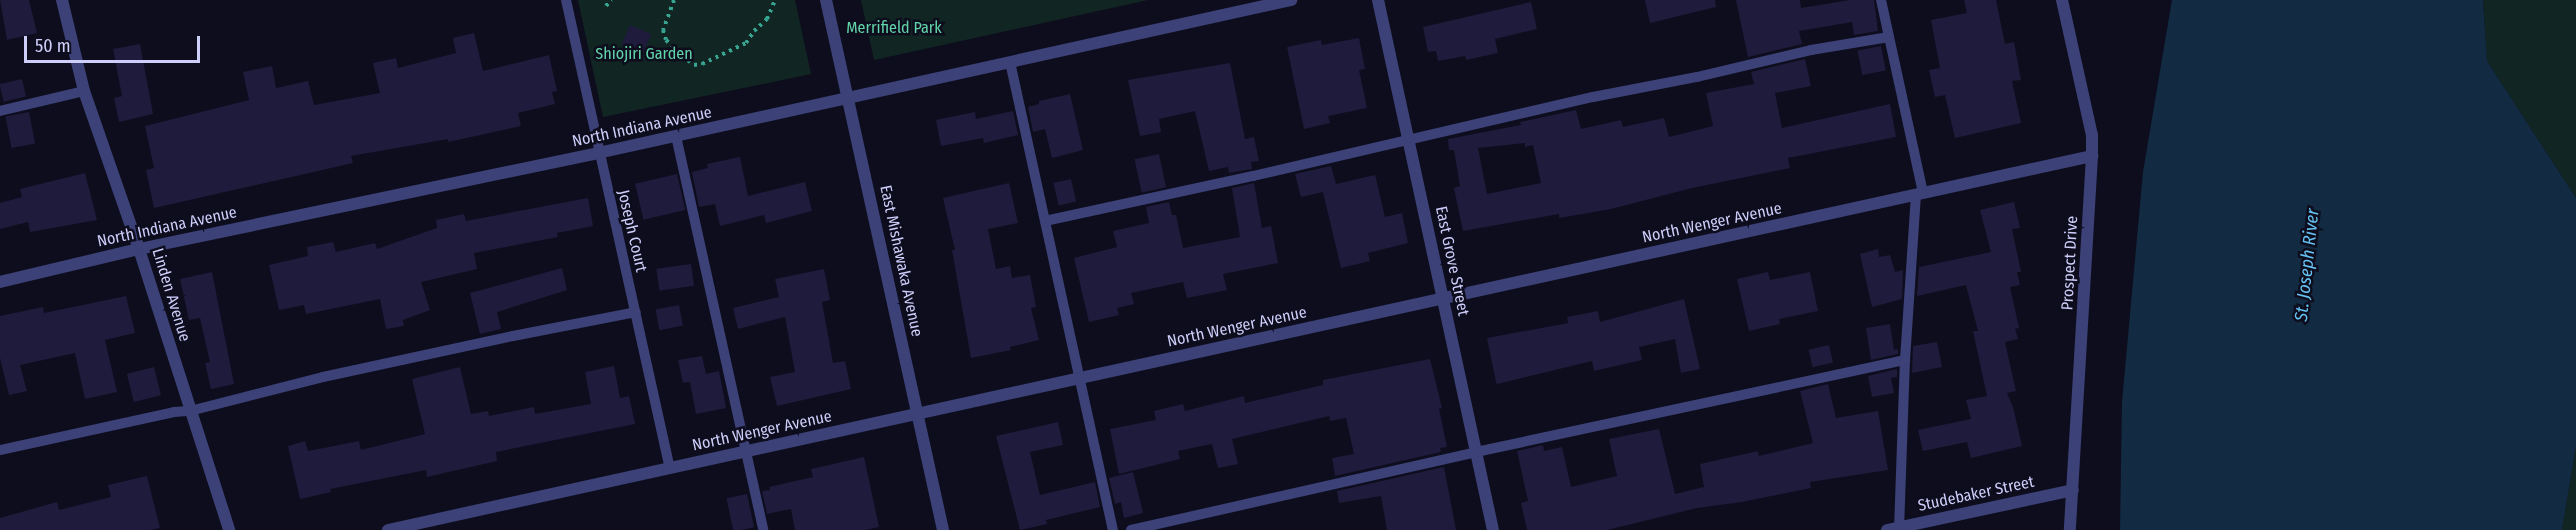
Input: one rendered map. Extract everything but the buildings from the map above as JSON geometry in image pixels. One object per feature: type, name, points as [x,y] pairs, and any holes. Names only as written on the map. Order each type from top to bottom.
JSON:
[{"type":"street","name":"Linden Avenue","points":[[62,0],[84,90],[140,249],[229,530]]},
{"type":"street","name":"East Mishawaka Avenue","points":[[826,0],[943,530]]},
{"type":"street","name":"North Indiana Avenue","points":[[0,282],[140,249],[598,153],[1291,0]]},
{"type":"street","name":"East Grove Street","points":[[1378,0],[1493,530]]},
{"type":"street","name":"Prospect Drive","points":[[2062,0],[2090,126],[2092,156],[2070,530]]},
{"type":"street","name":"North Wenger Avenue","points":[[388,530],[2092,156]]},
{"type":"street","name":"Studebaker Street","points":[[1895,529],[2073,490]]},
{"type":"lane","name":"Joseph Court","points":[[566,0],[598,153],[670,468]]},
{"type":"lane","points":[[1881,0],[1920,194],[1905,360],[1895,529]]},
{"type":"lane","points":[[1045,220],[1409,141],[1593,97],[1697,77],[1811,50],[1889,37]]},
{"type":"lane","points":[[1010,62],[1113,530]]},
{"type":"lane","points":[[0,111],[84,90]]},
{"type":"lane","points":[[676,136],[764,530]]},
{"type":"lane","points":[[0,450],[174,412],[190,411],[323,377],[636,312]]},
{"type":"lane","points":[[1131,530],[1476,452],[1905,360]]},
{"type":"path","points":[[606,6],[611,0]]},
{"type":"path","points":[[674,0],[663,30],[666,40],[694,65],[702,64],[746,43],[754,31],[767,19],[775,0]]},
{"type":"green space","name":"Shiojiri Garden","points":[[578,0],[795,0],[811,74],[603,117]]},
{"type":"green space","name":"Merrifield Park","points":[[861,0],[1148,0],[874,60]]},
{"type":"green space","points":[[2483,0],[2576,0],[2576,198],[2487,61]]},
{"type":"green space","points":[[2576,446],[2576,530],[2562,530]]},
{"type":"water","name":"St. Joseph River","points":[[2172,0],[2483,0],[2487,61],[2576,198],[2576,446],[2562,530],[2120,530],[2122,402],[2143,172]]}]
